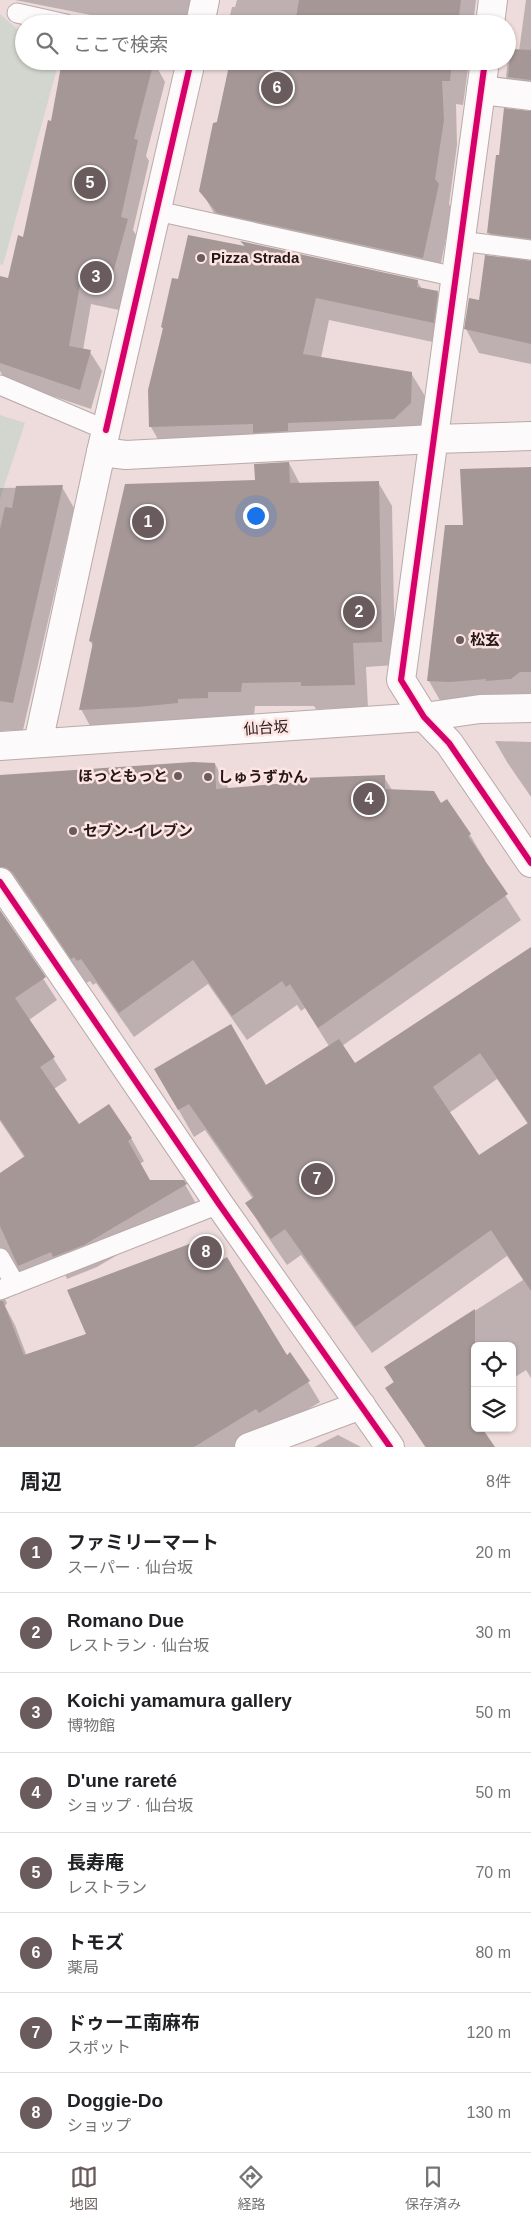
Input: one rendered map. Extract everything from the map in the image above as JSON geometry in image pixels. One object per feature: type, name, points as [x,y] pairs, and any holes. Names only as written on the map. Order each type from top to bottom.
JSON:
[{"type":"street","points":[[202,15],[205,0]]},
{"type":"street","points":[[491,15],[493,0]]},
{"type":"street","points":[[38,742],[104,441],[189,70]]},
{"type":"street","points":[[484,70],[401,680],[424,717],[449,743],[531,863]]},
{"type":"street","points":[[481,90],[531,96]]},
{"type":"street","points":[[104,441],[126,455],[434,439],[531,436]]},
{"type":"street","name":"仙台坂","points":[[0,746],[424,717],[480,709],[531,708]]},
{"type":"street","points":[[0,882],[219,1204],[390,1447]]},
{"type":"street","points":[[249,1447],[361,1405]]},
{"type":"lane","points":[[17,13],[26,15]]},
{"type":"lane","points":[[157,211],[456,277]]},
{"type":"lane","points":[[460,241],[531,250]]},
{"type":"lane","points":[[0,385],[104,441]]},
{"type":"lane","points":[[0,1258],[7,1287],[219,1204]]},
{"type":"shaded area","points":[[0,14],[15,27],[15,70],[57,70],[3,265],[0,264]]},
{"type":"shaded area","points":[[0,415],[25,423],[0,499]]},
{"type":"building","points":[[299,0],[461,0],[459,15],[296,15]]},
{"type":"building","points":[[516,49],[531,50],[531,80],[508,77],[509,70],[516,70]]},
{"type":"building","points":[[60,70],[152,70],[134,139],[138,140],[121,217],[128,219],[108,291],[80,285],[69,346],[91,350],[80,390],[0,363],[0,276],[8,278],[18,235],[23,237],[48,120],[51,121]]},
{"type":"building","points":[[228,70],[451,70],[450,81],[442,81],[444,120],[435,179],[439,184],[423,258],[217,213],[199,191],[213,123],[217,122]]},
{"type":"building","points":[[504,108],[531,111],[531,239],[487,233],[496,155],[499,155]]},
{"type":"building","points":[[188,235],[245,246],[240,241],[418,280],[417,287],[438,291],[434,323],[316,298],[303,354],[412,372],[411,403],[394,419],[288,423],[288,431],[253,433],[253,424],[149,427],[148,390],[163,328],[161,327],[172,278],[178,279]]},
{"type":"building","points":[[485,255],[531,261],[531,344],[464,329],[469,298],[479,300]]},
{"type":"building","points":[[289,462],[290,483],[379,481],[382,642],[353,643],[355,685],[301,686],[301,682],[242,683],[241,692],[208,692],[208,698],[178,699],[178,703],[79,710],[93,642],[89,641],[125,484],[255,480],[254,464]]},
{"type":"building","points":[[531,467],[531,672],[520,672],[511,679],[450,682],[427,681],[445,525],[463,525],[460,469]]},
{"type":"building","points":[[63,485],[13,703],[0,701],[0,529],[5,507],[12,508],[16,486]]},
{"type":"building","points":[[193,762],[215,763],[216,789],[300,782],[300,778],[385,775],[385,789],[434,791],[441,803],[447,799],[471,834],[468,836],[508,894],[318,1028],[290,984],[286,987],[282,981],[232,1016],[193,960],[119,1013],[81,959],[77,961],[74,957],[71,959],[13,873],[7,868],[0,867],[0,775]]},
{"type":"building","points":[[0,910],[46,977],[15,998],[55,1057],[40,1067],[79,1124],[109,1104],[132,1138],[128,1141],[150,1180],[184,1180],[187,1184],[84,1245],[53,1257],[51,1252],[18,1266],[0,1226],[0,1173],[25,1156],[0,1119]]},
{"type":"building","points":[[531,947],[531,1291],[491,1230],[355,1327],[285,1229],[271,1239],[245,1203],[254,1197],[189,1104],[178,1110],[154,1069],[231,1024],[266,1085],[339,1039],[355,1063]],"holes":[[[480,1053],[528,1123],[479,1155],[433,1087]]]},
{"type":"building","points":[[200,1240],[216,1264],[227,1257],[287,1355],[290,1352],[310,1381],[259,1413],[256,1409],[194,1447],[0,1447],[0,1301],[3,1301],[24,1355],[86,1334],[67,1290]]},
{"type":"building","points":[[475,1309],[475,1342],[471,1342],[471,1432],[485,1432],[495,1447],[426,1447],[385,1388],[394,1382],[384,1367]]},
{"type":"cycle path","points":[[106,430],[189,70]]},
{"type":"cycle path","points":[[484,70],[401,680],[424,717],[449,743],[531,863]]},
{"type":"cycle path","points":[[0,882],[219,1204],[390,1447]]},
{"type":"place","name":"トモズ","points":[[277,88]]},
{"type":"place","name":"長寿庵","points":[[90,183]]},
{"type":"place","name":"Pizza Strada","points":[[201,258]]},
{"type":"place","name":"Koichi yamamura gallery","points":[[96,277]]},
{"type":"place","name":"ファミリーマート","points":[[148,522]]},
{"type":"place","name":"Romano Due","points":[[359,612]]},
{"type":"place","name":"松玄","points":[[460,640]]},
{"type":"place","name":"ほっともっと","points":[[178,776]]},
{"type":"place","name":"しゅうずかん","points":[[208,777]]},
{"type":"place","name":"D'une rareté","points":[[369,799]]},
{"type":"place","name":"セブン-イレブン","points":[[73,831]]},
{"type":"place","name":"ドゥーエ南麻布","points":[[317,1179]]},
{"type":"place","name":"Doggie-Do","points":[[206,1252]]}]
